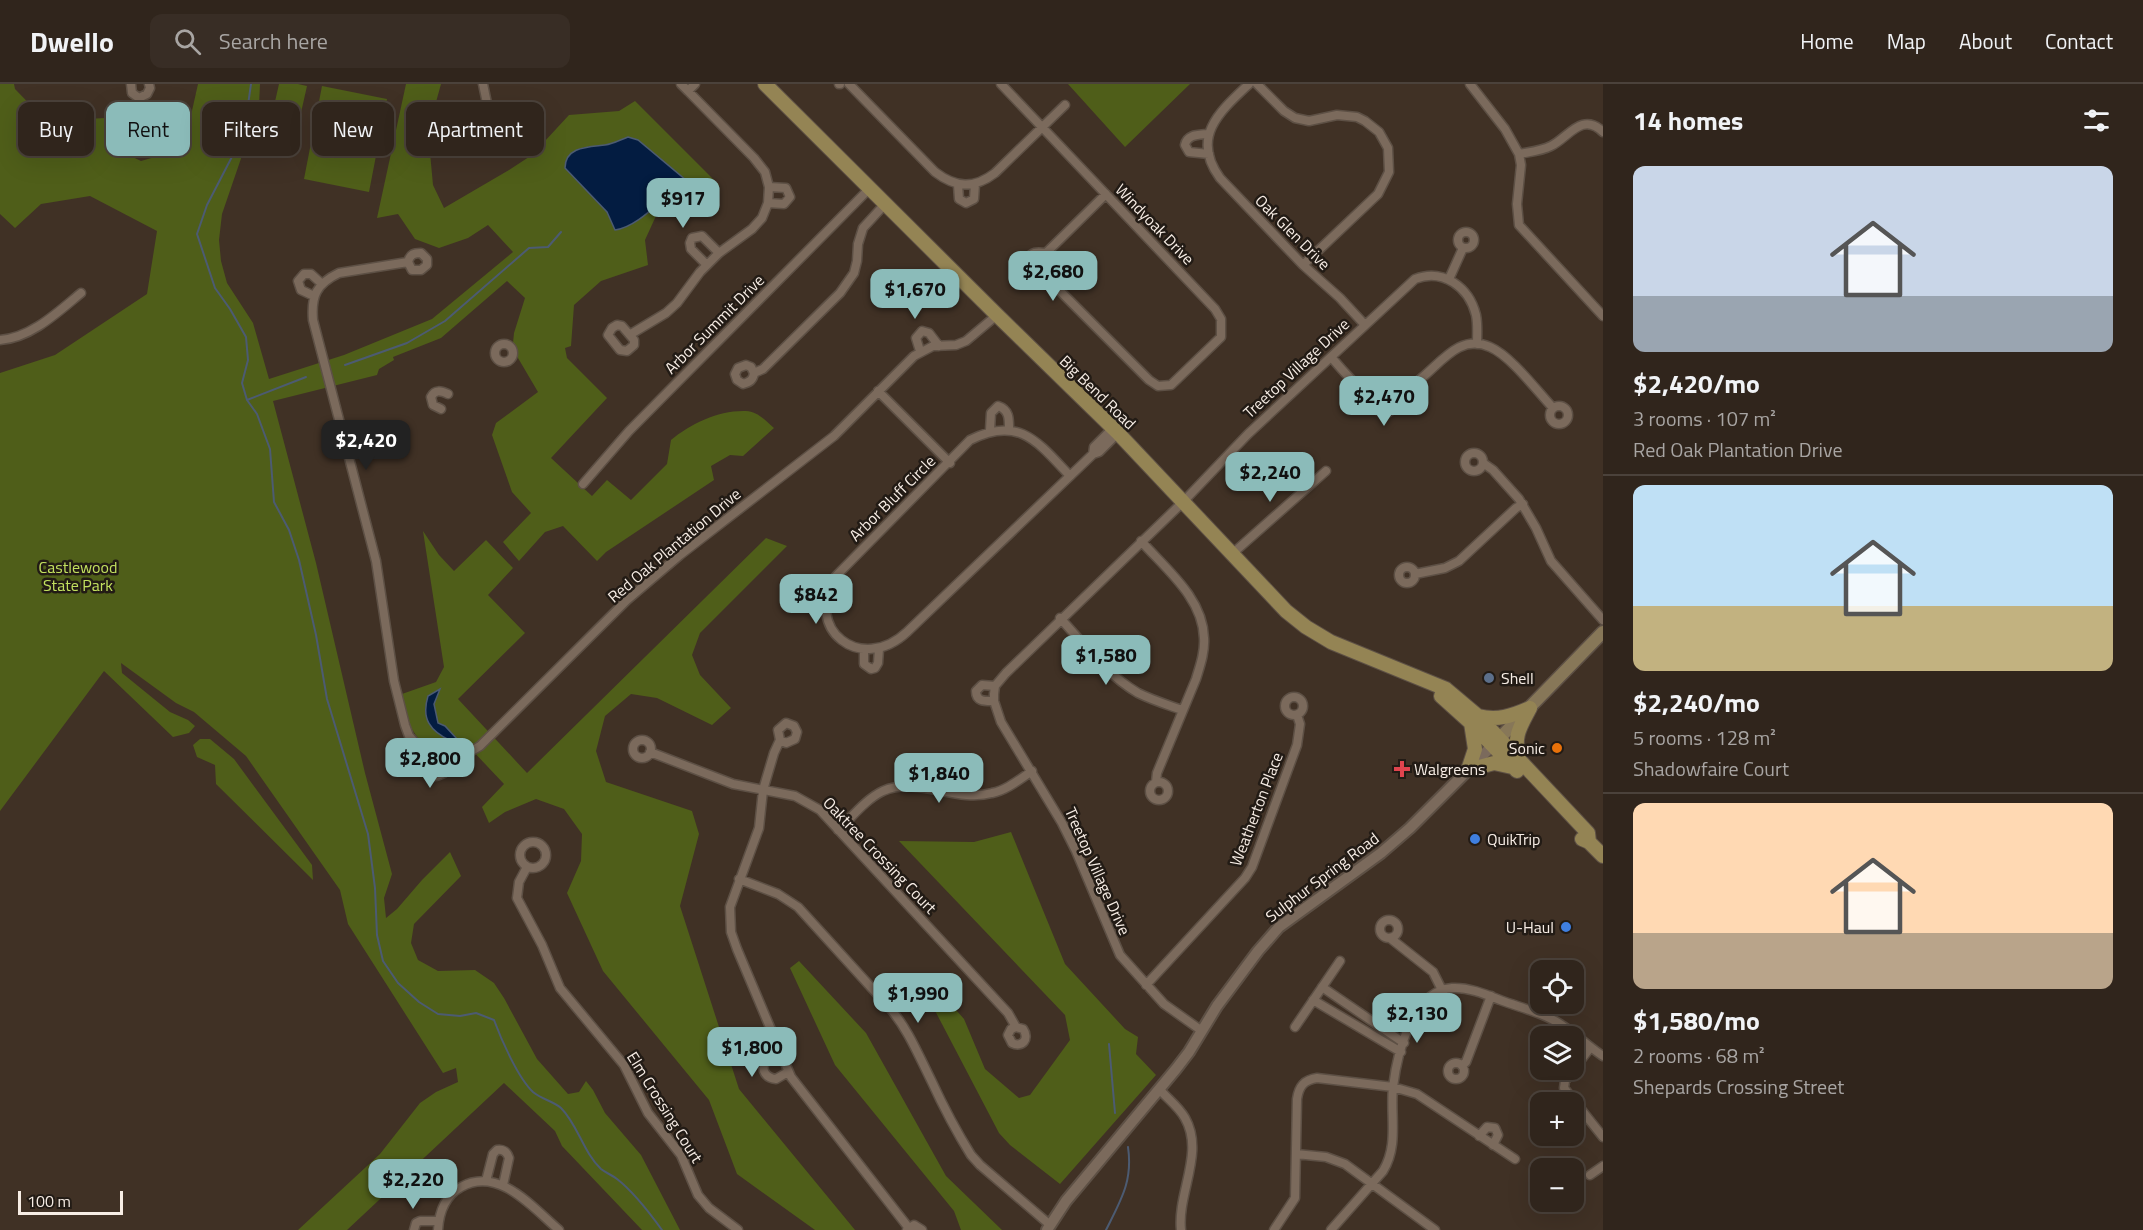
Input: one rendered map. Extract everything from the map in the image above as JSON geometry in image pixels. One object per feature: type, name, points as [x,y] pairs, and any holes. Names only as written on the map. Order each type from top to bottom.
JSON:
[{"type":"main road","name":"Big Bend Road","points":[[765,84],[1115,431],[1286,611],[1306,627],[1338,646],[1406,671],[1446,689],[1516,763],[1582,839],[1590,842],[1603,856]]},
{"type":"main road","name":"Sulphur Spring Road","points":[[1496,742],[1603,632]]},
{"type":"main road","points":[[1468,770],[1475,749],[1474,719],[1497,719],[1515,715],[1530,708]]},
{"type":"main road","points":[[1468,770],[1494,763],[1516,763],[1518,730],[1530,708]]},
{"type":"street","points":[[131,84],[132,93],[139,98],[147,94],[149,84]]},
{"type":"street","points":[[483,84],[487,102]]},
{"type":"street","points":[[849,84],[929,167],[942,178],[958,185],[975,184],[995,173],[1065,105]]},
{"type":"street","name":"Windyoak Drive","points":[[1001,84],[1215,309],[1221,319],[1221,337],[1175,382],[1158,386],[1149,380],[1052,282],[1045,272]]},
{"type":"street","name":"Oak Glen Drive","points":[[1249,84],[1215,117],[1209,134],[1209,154],[1212,164],[1220,178],[1303,265],[1340,298],[1365,325]]},
{"type":"street","points":[[1257,84],[1284,111],[1295,118],[1309,121],[1346,115],[1365,121],[1379,132],[1388,148],[1389,172],[1378,194],[1303,265]]},
{"type":"street","points":[[1470,84],[1505,129],[1519,154],[1521,165],[1516,204],[1519,225],[1603,316]]},
{"type":"street","points":[[631,334],[666,313],[718,253],[752,230],[762,218],[768,203],[769,187],[765,172],[688,86]]},
{"type":"street","points":[[495,106],[501,110],[503,116],[501,122],[481,135],[470,136],[465,128],[467,122],[488,108],[495,106]]},
{"type":"street","points":[[1519,154],[1554,145],[1572,129],[1581,125],[1593,126],[1603,132]]},
{"type":"street","points":[[1209,134],[1190,137],[1185,145],[1189,152],[1209,154]]},
{"type":"street","points":[[958,185],[959,199],[966,203],[974,199],[975,184]]},
{"type":"street","points":[[768,203],[784,204],[790,197],[786,188],[769,187]]},
{"type":"street","name":"Arbor Summit Drive","points":[[583,484],[629,431],[870,188]]},
{"type":"street","points":[[1046,253],[1032,253],[1028,261],[1031,267],[1045,272],[1046,253],[1106,194]]},
{"type":"street","points":[[754,373],[762,369],[851,280],[863,228],[885,204]]},
{"type":"street","points":[[707,265],[691,249],[692,238],[702,236],[718,253]]},
{"type":"street","points":[[1463,248],[1449,279],[1462,288],[1473,306],[1477,324],[1477,344]]},
{"type":"street","points":[[322,284],[311,274],[304,274],[298,280],[301,290],[314,296],[322,284],[339,273],[408,262]]},
{"type":"street","name":"Treetop Village Drive","points":[[1202,1030],[1164,1004],[1124,961],[1113,942],[1076,851],[1032,771],[1006,731],[994,701],[995,686],[1060,618],[1183,502],[1229,453],[1415,279],[1429,276],[1449,279]]},
{"type":"street","points":[[0,340],[17,338],[31,330],[81,293]]},
{"type":"street","name":"Red Oak Plantation Drive","points":[[314,296],[313,320],[376,561],[394,681],[401,711],[410,736],[428,753],[426,769],[431,776],[436,777],[444,773],[448,758],[463,756],[480,746],[627,600],[680,555],[834,436],[920,351],[966,341],[997,315]]},
{"type":"street","name":"Red Oak Plantation Drive","points":[[920,351],[916,338],[922,331],[929,333],[939,346]]},
{"type":"street","points":[[1331,357],[1357,384],[1377,393],[1393,394],[1412,387],[1447,355],[1467,345],[1477,344],[1492,348],[1505,356],[1553,408]]},
{"type":"street","points":[[441,409],[433,405],[431,397],[439,391],[448,394]]},
{"type":"street","points":[[878,392],[950,463]]},
{"type":"street","points":[[1377,393],[1377,410],[1385,414],[1393,408],[1393,394]]},
{"type":"street","points":[[1009,430],[1005,408],[998,406],[991,413],[990,430],[1009,430],[1034,440],[1070,476]]},
{"type":"street","name":"Arbor Bluff Circle","points":[[990,430],[970,440],[950,463],[845,566],[829,587],[825,601],[827,616],[831,628],[840,639],[864,649],[879,649],[900,638],[1093,453],[1099,452],[1115,431]]},
{"type":"street","points":[[1483,463],[1493,470],[1523,504],[1551,561],[1603,620]]},
{"type":"street","points":[[1232,554],[1326,471]]},
{"type":"street","points":[[1415,573],[1444,568],[1459,561],[1523,504]]},
{"type":"street","points":[[1141,541],[1194,603],[1204,637],[1201,664],[1156,773],[1156,782]]},
{"type":"street","points":[[1060,618],[1112,674],[1139,693],[1182,710]]},
{"type":"street","name":"Arbor Bluff Circle","points":[[864,649],[864,664],[873,669],[878,663],[879,649]]},
{"type":"street","name":"Treetop Village Drive","points":[[994,701],[981,700],[977,697],[976,691],[982,685],[995,686]]},
{"type":"street","name":"Weatherton Place","points":[[1146,985],[1245,878],[1252,867],[1297,746],[1300,724],[1297,715]]},
{"type":"street","points":[[780,740],[763,790],[759,828],[730,907],[731,932],[788,1071],[908,1229],[917,1225],[922,1230]]},
{"type":"street","name":"Sulphur Spring Road","points":[[1048,1227],[1160,1090],[1189,1052],[1241,973],[1279,927],[1382,853],[1496,742]]},
{"type":"street","name":"Oaktree Crossing Court","points":[[650,752],[694,771],[733,784],[795,796],[820,810],[1008,1013],[1016,1027]]},
{"type":"street","points":[[428,753],[448,758]]},
{"type":"street","points":[[838,830],[875,795],[886,790],[912,786],[984,795],[1004,789],[1032,771]]},
{"type":"street","name":"Elm Crossing Court","points":[[527,867],[519,882],[517,898],[542,945],[560,988],[624,1065],[648,1113],[681,1155],[698,1196],[709,1208],[738,1230]]},
{"type":"street","points":[[739,879],[778,894],[798,907],[889,1007],[914,1043],[931,1082],[971,1155],[1048,1227]]},
{"type":"street","points":[[1390,938],[1433,972],[1442,990]]},
{"type":"street","points":[[1294,1027],[1340,961]]},
{"type":"street","points":[[1322,987],[1403,1047]]},
{"type":"street","points":[[1332,1230],[1383,1171],[1392,1153],[1393,1087],[1403,1047],[1412,1020],[1422,1003],[1442,990],[1462,988],[1491,996],[1553,1020],[1603,1056]]},
{"type":"street","points":[[1462,1066],[1466,1062],[1491,996]]},
{"type":"street","points":[[1313,1000],[1403,1047]]},
{"type":"street","points":[[1584,1055],[1590,1048]]},
{"type":"street","points":[[780,1054],[766,1061],[764,1072],[769,1077],[776,1078],[788,1071]]},
{"type":"street","points":[[1274,1230],[1295,1198],[1299,1091],[1304,1083],[1317,1078],[1393,1087],[1417,1094],[1515,1159]]},
{"type":"street","points":[[1566,1080],[1563,1088],[1603,1137]]},
{"type":"street","points":[[1160,1090],[1185,1118],[1192,1140],[1192,1154],[1181,1203],[1181,1230]]},
{"type":"street","points":[[1479,1136],[1485,1128],[1490,1126],[1495,1128],[1498,1135],[1493,1145]]},
{"type":"street","points":[[486,1180],[493,1154],[497,1150],[502,1150],[508,1154],[503,1185]]},
{"type":"street","points":[[1296,1154],[1336,1160],[1345,1164],[1435,1230]]},
{"type":"street","points":[[1590,1175],[1603,1166]]},
{"type":"street","points":[[414,1230],[416,1223],[420,1221],[438,1226],[444,1205],[450,1196],[476,1180],[486,1180],[503,1185],[559,1230]]},
{"type":"green space","name":"Castlewood State Park","points":[[0,84],[14,84],[15,89],[28,102],[18,102],[18,156],[94,156],[94,119],[106,118],[106,156],[131,156],[141,161],[158,156],[190,156],[190,120],[198,84],[260,84],[259,102],[202,102],[202,156],[242,156],[222,214],[219,240],[221,261],[227,283],[253,323],[269,379],[344,355],[432,319],[513,252],[488,225],[468,238],[439,248],[415,239],[398,214],[377,218],[390,156],[394,156],[394,139],[406,84],[441,84],[436,102],[406,102],[406,156],[430,156],[433,185],[444,208],[530,156],[544,156],[544,142],[569,115],[619,111],[635,101],[719,185],[716,194],[694,186],[661,205],[645,240],[648,265],[601,281],[574,305],[571,346],[565,348],[567,358],[607,398],[551,458],[592,496],[607,480],[631,500],[667,464],[671,440],[696,424],[726,413],[750,411],[774,428],[743,456],[730,455],[711,466],[714,480],[606,552],[597,561],[563,526],[545,532],[519,561],[503,542],[531,513],[512,492],[492,435],[496,423],[538,392],[518,358],[518,351],[513,343],[525,298],[507,281],[441,338],[393,357],[394,360],[379,369],[377,375],[273,401],[316,563],[365,773],[392,874],[384,898],[386,918],[450,852],[461,876],[414,924],[411,943],[418,960],[438,971],[475,970],[494,983],[537,1059],[568,1094],[579,1092],[586,1081],[593,1090],[605,1113],[641,1155],[680,1230],[642,1230],[562,1146],[555,1131],[504,1083],[347,1230],[298,1230],[380,1154],[420,1103],[436,1092],[458,1082],[456,1068],[443,1073],[348,924],[340,890],[246,756],[194,712],[176,703],[121,663],[122,673],[170,712],[188,720],[195,726],[189,733],[173,737],[104,671],[0,811],[0,373],[55,355],[147,294],[157,231],[90,196],[41,204],[15,228],[0,214]]},
{"type":"green space","points":[[279,84],[307,86],[300,117],[300,102],[275,102]]},
{"type":"green space","points":[[1068,84],[1190,84],[1125,147]]},
{"type":"green space","points":[[322,86],[387,99],[386,102],[319,102]]},
{"type":"green space","points":[[312,138],[312,156],[376,156],[369,192],[304,179]]},
{"type":"green space","points":[[423,531],[439,555],[454,571],[486,540],[513,568],[488,595],[525,633],[458,699],[527,773],[766,538],[787,546],[700,633],[692,655],[700,675],[731,708],[712,725],[657,698],[631,694],[605,716],[596,751],[606,782],[692,811],[699,834],[680,906],[739,1089],[855,1230],[815,1230],[737,1174],[709,1100],[603,971],[567,893],[581,861],[582,834],[564,809],[536,799],[505,812],[489,823],[482,807],[504,784],[470,748],[447,751],[433,748],[420,740],[412,730],[402,694],[436,682],[444,667]]},
{"type":"green space","points":[[200,739],[210,739],[234,759],[312,865],[313,880],[216,784],[215,765],[197,757],[193,745]]},
{"type":"green space","points":[[1011,832],[1065,964],[1125,1029],[1138,1037],[1136,1054],[1156,1075],[1060,1184],[1010,1145],[999,1133],[931,1003],[942,994],[964,1019],[985,1069],[1019,1098],[1030,1095],[1070,1040],[1065,1015],[899,841],[974,842]]},
{"type":"green space","points":[[799,961],[866,1033],[946,1176],[1002,1230],[961,1230],[954,1211],[835,1065],[790,968]]},
{"type":"water","points":[[628,137],[638,140],[687,181],[643,217],[624,228],[615,230],[607,212],[565,168],[569,155],[579,149],[611,144]]},
{"type":"water","points":[[440,689],[434,704],[438,723],[445,726],[457,739],[451,741],[438,733],[427,718],[428,696]]},
{"type":"waterway","points":[[251,84],[246,119],[236,149],[207,205],[197,234],[215,288],[246,337],[248,360],[242,383],[247,400],[257,414],[270,449],[274,502],[289,530],[299,560],[316,635],[327,699],[368,834],[375,888],[377,935],[383,961],[398,983],[419,1002],[438,1014],[460,1016],[476,1013],[494,1020],[510,1058],[527,1086],[536,1094],[561,1108],[572,1122],[595,1162],[629,1190],[662,1230]]},
{"type":"waterway","points":[[345,365],[407,343],[445,321],[529,248],[548,247],[561,232]]},
{"type":"waterway","points":[[247,400],[306,377]]},
{"type":"waterway","points":[[1109,1044],[1115,1113]]},
{"type":"waterway","points":[[1106,1230],[1121,1200],[1127,1180],[1128,1147]]},
{"type":"place","name":"Shell","points":[[1489,678]]},
{"type":"place","name":"Sonic","points":[[1557,748]]},
{"type":"place","name":"Walgreens","points":[[1402,769]]},
{"type":"place","name":"QuikTrip","points":[[1475,839]]},
{"type":"place","name":"U-Haul","points":[[1566,927]]}]
